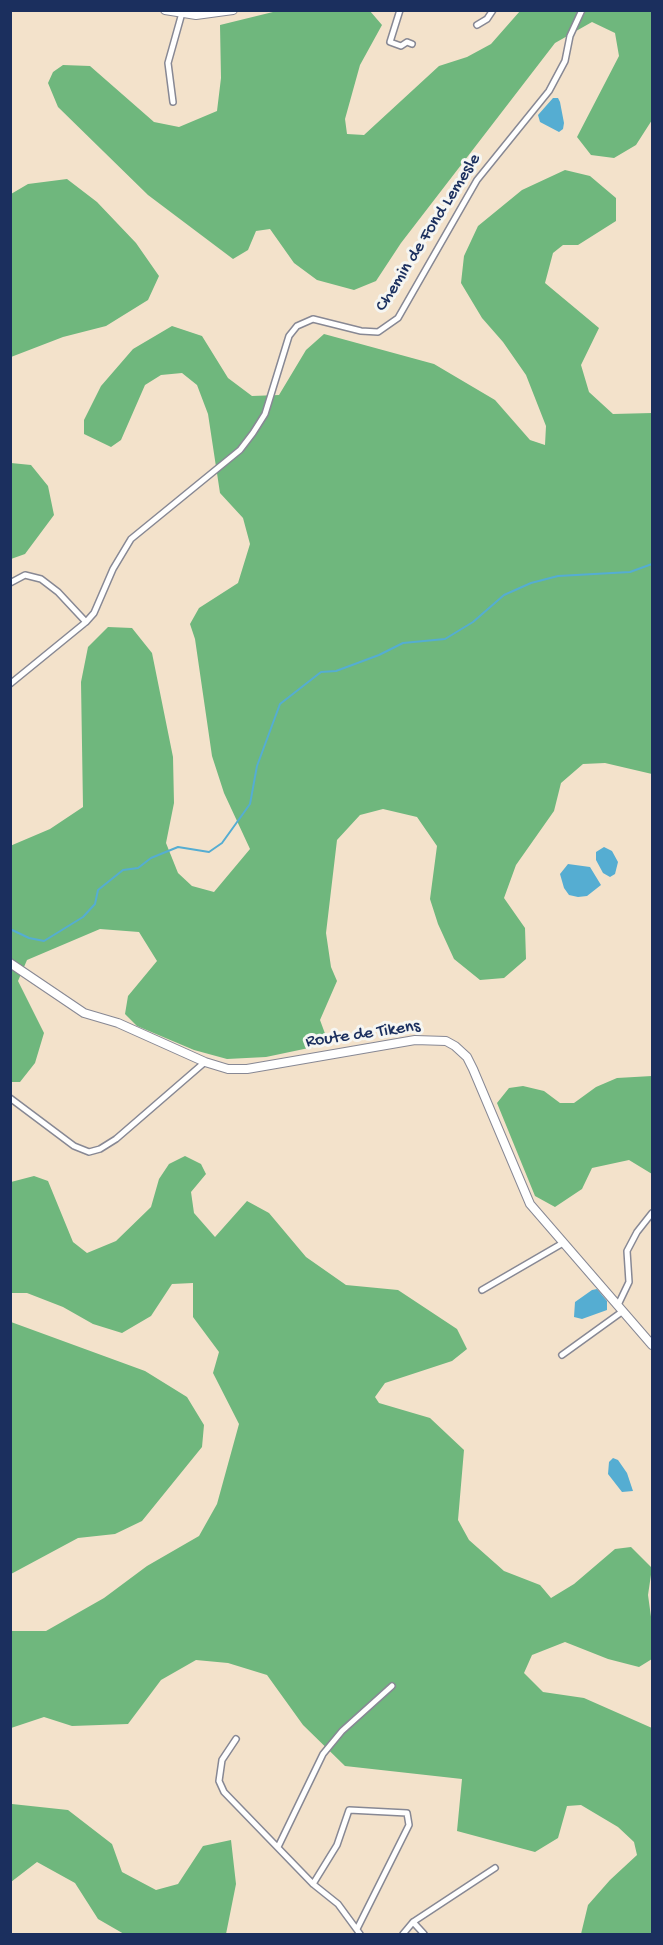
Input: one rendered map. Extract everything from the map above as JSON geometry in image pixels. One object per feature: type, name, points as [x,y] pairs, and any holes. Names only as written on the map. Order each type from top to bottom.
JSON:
[{"type":"street","points":[[165,10],[196,15],[233,10]]},
{"type":"street","points":[[400,10],[390,42],[401,46],[407,42],[412,44]]},
{"type":"street","points":[[477,25],[487,19],[493,10]]},
{"type":"street","name":"Chemin de Fond Lemesle","points":[[10,684],[94,613],[113,569],[131,539],[240,450],[265,414],[289,336],[297,326],[313,320],[361,331],[378,332],[398,318],[477,180],[549,91],[565,61],[570,36],[582,10]]},
{"type":"street","points":[[173,102],[168,63],[182,13]]},
{"type":"street","points":[[10,583],[25,575],[41,579],[58,592],[86,622]]},
{"type":"street","name":"Route de Tikens","points":[[10,963],[84,1013],[118,1023],[206,1062],[228,1069],[247,1069],[415,1040],[446,1041],[455,1046],[467,1057],[473,1069],[530,1204],[652,1345]]},
{"type":"street","points":[[10,1098],[74,1146],[89,1152],[100,1149],[116,1139],[206,1062]]},
{"type":"street","points":[[562,1355],[621,1308],[629,1282],[627,1251],[637,1232],[652,1213]]},
{"type":"street","points":[[482,1290],[563,1243]]},
{"type":"street","points":[[278,1847],[323,1754],[342,1731],[392,1686]]},
{"type":"street","points":[[236,1739],[222,1760],[219,1781],[234,1805],[313,1884],[338,1904],[358,1932],[409,1825],[406,1813],[350,1810],[337,1845],[313,1884]]},
{"type":"street","points":[[403,1935],[413,1922],[495,1868]]},
{"type":"street","points":[[413,1922],[424,1935]]},
{"type":"green space","points":[[277,11],[370,11],[382,25],[360,65],[345,119],[347,134],[364,135],[439,66],[467,57],[491,44],[520,11],[652,11],[652,120],[636,145],[614,158],[591,155],[577,137],[619,56],[615,33],[592,22],[555,43],[401,243],[376,281],[354,290],[317,280],[294,263],[270,229],[256,231],[248,250],[233,259],[148,195],[58,107],[48,83],[53,72],[63,65],[90,66],[154,122],[179,127],[217,111],[221,78],[220,25]]},
{"type":"green space","points":[[565,170],[590,176],[616,198],[616,221],[578,245],[563,245],[553,253],[545,283],[599,328],[581,365],[589,392],[613,414],[652,413],[652,774],[605,763],[583,764],[561,783],[554,811],[516,865],[504,898],[525,928],[526,959],[504,978],[480,980],[454,959],[438,924],[430,899],[437,846],[417,817],[383,809],[360,815],[337,840],[326,933],[331,967],[337,981],[320,1020],[327,1039],[323,1045],[266,1057],[227,1059],[194,1050],[137,1026],[125,1014],[128,996],[157,961],[139,932],[100,929],[27,960],[18,981],[44,1033],[35,1063],[20,1082],[11,1082],[10,846],[50,829],[83,807],[81,682],[88,647],[108,627],[132,628],[152,653],[173,757],[174,803],[166,843],[178,873],[192,886],[214,892],[250,849],[224,793],[212,756],[195,639],[190,624],[199,608],[238,583],[250,544],[243,518],[220,493],[208,414],[197,385],[182,373],[161,375],[145,385],[121,440],[111,447],[84,434],[84,420],[101,386],[133,349],[172,326],[202,336],[228,378],[252,396],[279,395],[306,350],[324,334],[434,364],[495,400],[530,440],[545,445],[546,426],[526,375],[503,342],[482,318],[461,283],[464,256],[478,226],[522,190]]},
{"type":"green space","points":[[67,179],[97,202],[136,243],[159,276],[148,300],[106,326],[63,337],[11,357],[11,194],[28,184]]},
{"type":"green space","points":[[11,463],[31,465],[48,486],[54,515],[25,554],[11,559]]},
{"type":"green space","points":[[652,1076],[652,1174],[629,1160],[592,1168],[582,1189],[555,1207],[535,1196],[497,1103],[509,1088],[523,1086],[544,1091],[560,1103],[574,1103],[596,1087],[617,1078]]},
{"type":"green space","points":[[185,1156],[201,1164],[206,1174],[191,1192],[194,1213],[215,1237],[247,1201],[269,1213],[306,1257],[346,1285],[398,1290],[457,1329],[467,1349],[452,1361],[385,1383],[375,1397],[379,1403],[430,1418],[464,1450],[458,1520],[469,1540],[504,1571],[540,1585],[551,1598],[574,1584],[615,1549],[631,1547],[652,1568],[648,1595],[652,1624],[652,1659],[639,1667],[608,1659],[565,1642],[532,1655],[524,1673],[543,1692],[584,1698],[652,1728],[652,1934],[581,1934],[588,1905],[637,1855],[634,1842],[618,1827],[581,1805],[567,1806],[558,1838],[535,1852],[457,1831],[462,1779],[345,1766],[303,1725],[267,1675],[228,1663],[196,1660],[161,1680],[128,1724],[72,1726],[44,1717],[11,1728],[11,1631],[46,1631],[104,1598],[147,1566],[199,1536],[217,1504],[239,1424],[213,1373],[219,1352],[193,1317],[193,1283],[172,1284],[151,1316],[122,1333],[93,1324],[63,1307],[27,1293],[11,1293],[11,1182],[34,1176],[48,1181],[73,1242],[87,1253],[116,1241],[151,1207],[159,1179],[169,1164]]},
{"type":"green space","points":[[11,1322],[145,1371],[187,1397],[204,1425],[202,1447],[142,1521],[115,1534],[78,1538],[11,1574]]},
{"type":"green space","points":[[12,1804],[68,1810],[112,1844],[122,1872],[156,1890],[178,1884],[203,1846],[231,1840],[236,1884],[226,1934],[124,1934],[98,1919],[75,1883],[37,1862],[11,1882]]},
{"type":"water","points":[[553,98],[558,98],[560,102],[564,123],[563,129],[559,132],[540,122],[538,115]]},
{"type":"water","points":[[604,847],[612,851],[618,862],[615,874],[610,877],[603,873],[596,860],[596,852]]},
{"type":"water","points":[[568,864],[590,867],[601,885],[587,896],[569,895],[564,888],[560,874]]},
{"type":"water","points":[[597,1289],[607,1301],[607,1310],[582,1319],[574,1317],[575,1302]]},
{"type":"water","points":[[613,1458],[618,1460],[627,1473],[633,1491],[622,1492],[608,1474],[609,1462]]},
{"type":"waterway","points":[[10,929],[29,938],[44,941],[83,917],[95,904],[98,890],[123,870],[138,868],[151,858],[178,847],[209,852],[222,843],[250,804],[257,766],[280,704],[321,672],[336,671],[379,655],[403,643],[445,639],[473,622],[504,595],[531,583],[558,576],[630,572],[652,564]]}]
